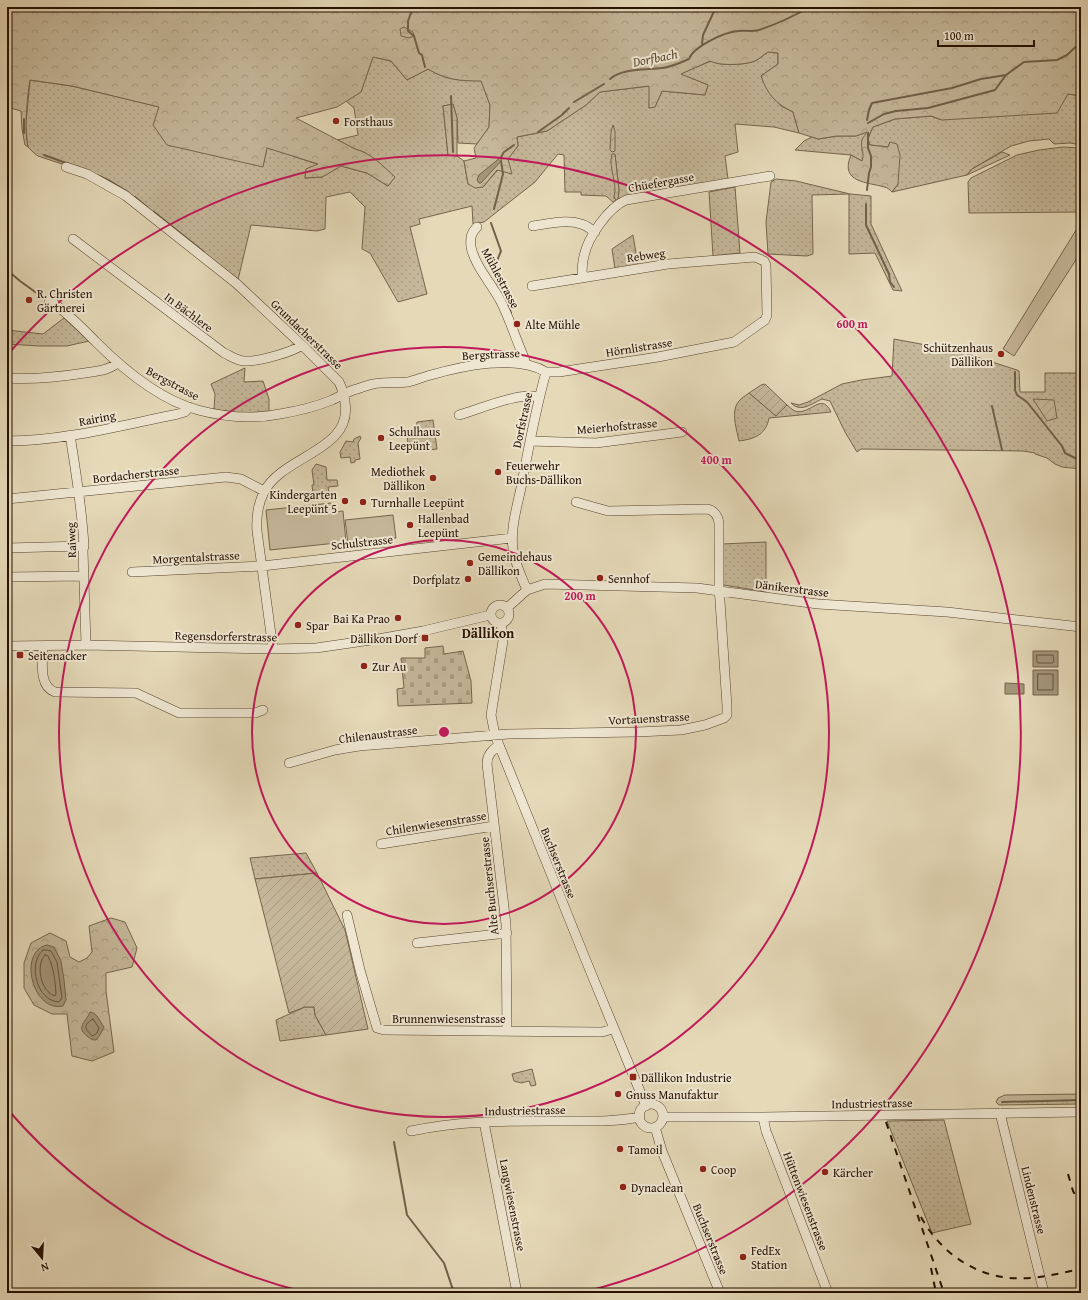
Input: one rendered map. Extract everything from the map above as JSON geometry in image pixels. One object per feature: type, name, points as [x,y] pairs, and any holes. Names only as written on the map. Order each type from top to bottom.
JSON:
[{"type":"street","name":"Grundacherstrasse","points":[[66,167],[87,174],[126,196],[237,284],[339,382],[344,394],[346,414],[340,429],[333,439],[284,470],[276,477],[264,491],[257,513],[256,522],[273,649]]},
{"type":"street","name":"Chüefergasse","points":[[582,278],[584,254],[594,232],[612,208],[618,204],[626,200],[770,176]]},
{"type":"street","points":[[533,226],[563,222],[577,223],[582,224],[594,232]]},
{"type":"street","name":"Mühlestrasse","points":[[477,228],[473,232],[470,241],[474,255],[504,308],[525,360],[525,364]]},
{"type":"street","name":"In Bächlere","points":[[74,239],[224,353],[238,360],[246,362],[257,360],[296,350],[302,345]]},
{"type":"street","name":"Rebweg","points":[[532,286],[668,264],[755,257],[764,261],[767,269],[767,315],[765,320],[734,342]]},
{"type":"street","name":"Bergstrasse","points":[[49,300],[70,315],[117,363],[158,391],[189,407],[212,413],[242,416],[273,415],[307,408],[376,383],[408,382],[461,368],[501,363],[525,364],[546,372]]},
{"type":"street","name":"Hörnlistrasse","points":[[546,372],[565,371],[658,357],[734,342]]},
{"type":"street","points":[[7,378],[57,377],[107,369],[117,363]]},
{"type":"street","name":"Dorfstrasse","points":[[527,590],[516,565],[512,538],[539,397],[546,372]]},
{"type":"street","points":[[459,415],[500,402],[529,396],[539,397]]},
{"type":"street","name":"Rairing","points":[[7,441],[39,440],[70,435],[178,414],[185,412],[189,407]]},
{"type":"street","name":"Meierhofstrasse","points":[[530,441],[596,443],[682,432]]},
{"type":"street","name":"Raiweg","points":[[70,435],[80,491],[84,546],[86,645]]},
{"type":"street","name":"Bordacherstrasse","points":[[7,499],[226,477],[241,479],[264,491]]},
{"type":"street","points":[[576,502],[608,511],[711,510],[716,514],[719,523],[720,592]]},
{"type":"street","name":"Schulstrasse","points":[[262,566],[512,538]]},
{"type":"street","points":[[7,548],[84,546]]},
{"type":"street","name":"Morgentalstrasse","points":[[132,572],[262,566]]},
{"type":"street","points":[[7,577],[84,576]]},
{"type":"street","name":"Dänikerstrasse","points":[[507,608],[527,590],[538,585],[553,584],[616,587],[697,588],[818,604],[947,612],[1081,627]]},
{"type":"street","name":"Vortauenstrasse","points":[[495,735],[681,730],[705,725],[724,718],[727,715],[727,706],[720,592]]},
{"type":"street","points":[[502,604],[507,608],[509,617],[504,622],[501,623],[494,621],[490,615],[491,609],[496,605],[502,604]]},
{"type":"street","name":"Regensdorferstrasse","points":[[7,646],[86,645],[273,649],[316,648],[423,631],[490,615]]},
{"type":"street","name":"Buchserstrasse","points":[[501,623],[503,641],[491,716],[495,735],[613,1029],[646,1106]]},
{"type":"street","points":[[43,646],[44,682],[55,692],[136,693],[179,713],[255,713],[263,710]]},
{"type":"street","name":"Chilenaustrasse","points":[[289,763],[348,747],[495,735]]},
{"type":"street","name":"Alte Buchserstrasse","points":[[499,745],[487,758],[488,781],[507,933],[507,1031]]},
{"type":"street","name":"Chilenwiesenstrasse","points":[[381,844],[494,826]]},
{"type":"street","name":"Brunnenwiesenstrasse","points":[[347,915],[360,970],[377,1028],[384,1030],[602,1032],[613,1029]]},
{"type":"street","points":[[417,943],[507,933]]},
{"type":"street","points":[[646,1106],[658,1106],[663,1117],[660,1123],[651,1128],[643,1124],[640,1117],[641,1110],[646,1106]]},
{"type":"street","name":"Industriestrasse","points":[[663,1117],[1081,1112]]},
{"type":"street","name":"Lindenstrasse","points":[[1000,1113],[1044,1293]]},
{"type":"street","name":"Industriestrasse","points":[[411,1132],[435,1127],[484,1122],[574,1121],[630,1119],[640,1117]]},
{"type":"street","name":"Hüttenwiesenstrasse","points":[[763,1117],[766,1130],[828,1293]]},
{"type":"street","name":"Langwiesenstrasse","points":[[484,1122],[517,1293]]},
{"type":"street","name":"Buchserstrasse","points":[[655,1127],[662,1151],[720,1293]]},
{"type":"green space","points":[[7,7],[1081,7],[1081,96],[1068,94],[1057,113],[942,120],[931,116],[895,119],[873,127],[868,138],[870,145],[888,147],[890,142],[897,144],[900,155],[898,184],[892,192],[886,188],[857,180],[849,171],[848,164],[851,155],[862,161],[862,140],[867,132],[856,136],[837,136],[818,139],[799,133],[793,112],[782,106],[773,98],[763,82],[761,76],[778,64],[778,53],[768,52],[752,62],[742,64],[719,64],[710,61],[681,74],[708,85],[705,95],[662,91],[655,107],[649,108],[649,86],[600,92],[586,105],[547,131],[517,137],[518,146],[508,159],[512,174],[497,170],[483,187],[475,188],[468,184],[464,161],[476,158],[474,148],[489,127],[490,105],[481,81],[453,79],[441,76],[428,69],[407,80],[391,61],[373,57],[361,92],[337,107],[296,118],[376,160],[395,177],[388,186],[367,173],[341,166],[322,177],[305,178],[306,169],[318,164],[267,148],[263,167],[167,145],[153,125],[159,107],[72,86],[30,80],[26,123],[28,147],[25,145],[21,111],[7,107]]},
{"type":"green space","points":[[404,27],[413,32],[414,36],[409,38],[401,36],[400,29]]},
{"type":"green space","points":[[768,52],[778,53],[778,64],[761,76],[781,106],[793,112],[799,133],[774,127],[735,124],[738,152],[725,156],[728,179],[618,199],[619,190],[615,155],[616,189],[614,197],[616,200],[613,202],[606,196],[581,195],[581,192],[565,192],[564,155],[558,154],[535,182],[484,222],[473,224],[472,206],[419,219],[420,224],[410,227],[427,294],[398,302],[370,253],[362,249],[365,207],[350,192],[326,197],[325,229],[317,231],[251,225],[237,284],[126,196],[65,165],[38,156],[28,147],[27,142],[26,124],[30,80],[72,86],[160,107],[263,166],[267,147],[319,165],[306,169],[305,178],[322,177],[341,166],[367,173],[388,186],[395,177],[364,152],[337,140],[358,135],[354,108],[346,101],[361,92],[373,57],[391,61],[407,80],[428,69],[447,78],[481,80],[490,105],[489,127],[477,144],[458,143],[457,118],[453,104],[443,106],[448,155],[457,156],[464,161],[468,184],[483,187],[518,146],[517,137],[547,131],[586,105],[600,92],[650,86],[649,108],[655,107],[662,91],[705,95],[708,85],[680,74],[711,61],[720,64],[742,64],[752,62]]},
{"type":"green space","points":[[1068,94],[1081,96],[1081,145],[1070,143],[1054,144],[1049,139],[1029,141],[1011,146],[972,169],[967,175],[892,192],[898,184],[890,142],[888,147],[870,145],[868,141],[873,127],[895,119],[931,116],[942,120]]},
{"type":"green space","points":[[453,104],[457,118],[457,156],[448,155],[443,106]]},
{"type":"green space","points":[[613,125],[615,131],[615,151],[612,152],[610,150]]},
{"type":"green space","points":[[868,131],[862,150],[864,156],[862,161],[851,155],[795,150],[804,141],[812,137],[818,139],[837,136],[856,136]]},
{"type":"green space","points":[[1063,147],[1081,148],[1081,212],[969,213],[968,182],[971,178],[1017,155]]},
{"type":"green space","points":[[1002,152],[1010,155],[967,175],[972,169]]},
{"type":"green space","points":[[612,154],[615,154],[619,190],[618,199],[616,200],[614,197],[615,186],[611,165]]},
{"type":"green space","points":[[776,179],[796,181],[850,194],[871,196],[871,224],[902,291],[893,290],[875,253],[849,254],[849,194],[812,195],[813,254],[807,256],[768,254],[766,222],[771,182]]},
{"type":"green space","points":[[735,187],[740,253],[713,256],[709,192]]},
{"type":"green space","points":[[1081,222],[1081,252],[1014,356],[1003,349]]},
{"type":"green space","points":[[633,235],[638,265],[615,269],[612,249]]},
{"type":"green space","points":[[64,318],[89,341],[67,346],[7,344],[7,330],[43,334]]},
{"type":"green space","points":[[894,339],[958,351],[1017,370],[1019,371],[1020,392],[1045,392],[1045,373],[1081,373],[1081,469],[1062,467],[1035,453],[1023,451],[861,449],[857,452],[845,432],[830,401],[822,399],[806,407],[795,406],[791,403],[799,405],[808,402],[842,384],[892,376]]},
{"type":"green space","points":[[245,368],[244,382],[263,381],[269,399],[269,412],[236,413],[214,410],[215,394],[211,384]]},
{"type":"green space","points":[[765,384],[787,405],[776,416],[749,393]]},
{"type":"green space","points":[[749,393],[776,416],[787,405],[794,411],[800,412],[819,404],[823,404],[827,406],[831,412],[769,418],[762,432],[750,439],[739,441],[734,414],[738,402]]},
{"type":"green space","points":[[1033,399],[1054,400],[1057,418],[1047,421]]},
{"type":"green space","points":[[433,420],[437,449],[418,451],[417,443],[408,444],[407,434],[416,433],[417,422]]},
{"type":"green space","points":[[360,436],[361,438],[358,443],[360,459],[351,463],[350,457],[341,458],[340,452],[346,441],[353,442],[354,439]]},
{"type":"green space","points":[[316,464],[326,467],[327,480],[337,480],[338,486],[328,487],[329,492],[313,494],[312,485],[314,485],[312,470]]},
{"type":"green space","points":[[331,503],[333,512],[343,511],[346,542],[270,550],[266,510]]},
{"type":"green space","points":[[393,515],[396,538],[348,543],[345,520]]},
{"type":"green space","points":[[766,542],[766,592],[724,585],[722,580],[722,544]]},
{"type":"green space","points":[[443,646],[444,654],[463,651],[471,681],[472,703],[398,706],[397,689],[404,688],[401,658],[425,658],[425,648]]},
{"type":"green space","points":[[306,853],[317,873],[255,879],[250,858]]},
{"type":"green space","points":[[317,873],[345,930],[368,1029],[326,1035],[315,1015],[314,1007],[305,1007],[289,1013],[255,879]]},
{"type":"green space","points":[[111,918],[125,922],[137,948],[132,967],[106,973],[106,991],[114,1052],[92,1061],[72,1056],[67,1014],[52,1014],[34,1005],[24,988],[24,963],[31,943],[50,933],[66,941],[70,957],[79,962],[87,958],[92,952],[89,926]]},
{"type":"green space","points":[[305,1007],[314,1007],[315,1015],[326,1035],[280,1041],[276,1020]]},
{"type":"green space","points":[[532,1069],[536,1085],[531,1086],[529,1081],[521,1083],[514,1081],[512,1074]]},
{"type":"green space","points":[[1081,1094],[1081,1104],[999,1105],[996,1102],[998,1098],[1005,1095]]},
{"type":"green space","points":[[944,1120],[971,1224],[932,1233],[887,1121]]},
{"type":"water","points":[[501,157],[502,160],[481,183],[479,183],[477,180],[479,175]]},
{"type":"water","points":[[1033,651],[1058,651],[1058,667],[1033,667]]},
{"type":"water","points":[[1033,670],[1058,670],[1058,695],[1033,695]]},
{"type":"water","points":[[1005,683],[1024,684],[1024,694],[1005,694]]},
{"type":"water","points":[[47,945],[54,947],[61,961],[66,1000],[63,1006],[52,1006],[44,1000],[37,992],[32,981],[31,969],[33,958],[38,950]]},
{"type":"water","points":[[90,1012],[97,1016],[104,1027],[96,1040],[92,1040],[82,1030],[83,1024]]},
{"type":"waterway","points":[[702,44],[703,35],[716,7]]},
{"type":"waterway","name":"Dorfbach","points":[[610,79],[615,75],[628,71],[662,68],[676,65],[689,59],[696,50],[717,37],[732,32],[759,30],[785,20],[810,7]]},
{"type":"waterway","points":[[412,10],[408,21],[408,31],[414,36],[425,67]]},
{"type":"waterway","points":[[867,120],[872,103],[952,88],[981,79],[1006,75],[1024,62],[1057,60],[1067,55],[1081,42]]},
{"type":"waterway","points":[[868,123],[884,114],[896,111],[928,108],[995,90],[1006,75]]},
{"type":"waterway","points":[[574,102],[604,84]]},
{"type":"waterway","points":[[451,96],[453,152]]},
{"type":"waterway","points":[[538,132],[562,115],[569,108]]},
{"type":"waterway","points":[[24,119],[24,133]]},
{"type":"waterway","points":[[867,190],[871,167],[871,156],[868,148],[868,133]]},
{"type":"waterway","points":[[501,157],[504,152],[514,145]]},
{"type":"waterway","points":[[44,155],[69,164]]},
{"type":"waterway","points":[[494,209],[503,174],[501,161]]},
{"type":"waterway","points":[[97,175],[128,192]]},
{"type":"waterway","points":[[135,197],[147,207]]},
{"type":"waterway","points":[[866,204],[866,225],[889,274],[890,282],[894,287]]},
{"type":"waterway","points":[[154,212],[204,252]]},
{"type":"waterway","points":[[491,223],[501,251],[494,273],[496,281],[503,293]]},
{"type":"waterway","points":[[7,270],[38,294]]},
{"type":"waterway","points":[[506,298],[511,313]]},
{"type":"waterway","points":[[1015,372],[1015,390],[1017,395],[1027,402],[1062,446],[1065,453],[1081,461]]},
{"type":"waterway","points":[[992,406],[1002,450]]},
{"type":"waterway","points":[[1002,1102],[1081,1100]]},
{"type":"waterway","points":[[394,1142],[407,1215],[444,1263],[454,1293]]},
{"type":"railway","points":[[886,1122],[944,1293]]},
{"type":"railway","points":[[1068,1174],[1073,1191],[1081,1206]]},
{"type":"railway","points":[[921,1217],[930,1231],[953,1255],[966,1264],[996,1276],[1030,1278],[1049,1276],[1081,1269]]},
{"type":"railway","points":[[931,1268],[936,1293]]},
{"type":"place","name":"Forsthaus","points":[[336,121]]},
{"type":"place","name":"R. Christen Gärtnerei","points":[[29,300]]},
{"type":"place","name":"Alte Mühle","points":[[517,324]]},
{"type":"place","name":"Schützenhaus Dällikon","points":[[1001,354]]},
{"type":"place","name":"Schulhaus Leepünt","points":[[381,438]]},
{"type":"place","name":"Feuerwehr Buchs-Dällikon","points":[[498,472]]},
{"type":"place","name":"Mediothek Dällikon","points":[[433,478]]},
{"type":"place","name":"Kindergarten Leepünt 5","points":[[345,501]]},
{"type":"place","name":"Turnhalle Leepünt","points":[[363,502]]},
{"type":"place","name":"Hallenbad Leepünt","points":[[410,525]]},
{"type":"place","name":"Gemeindehaus Dällikon","points":[[470,563]]},
{"type":"place","name":"Sennhof","points":[[600,578]]},
{"type":"place","name":"Dorfplatz","points":[[468,579]]},
{"type":"place","name":"Bai Ka Prao","points":[[398,618]]},
{"type":"place","name":"Spar","points":[[298,625]]},
{"type":"place","name":"Dällikon Dorf","points":[[425,638]]},
{"type":"place","name":"Seitenacker","points":[[20,655]]},
{"type":"place","name":"Zur Au","points":[[364,666]]},
{"type":"place","name":"Dällikon Industrie","points":[[633,1077]]},
{"type":"place","name":"Gnuss Manufaktur","points":[[618,1094]]},
{"type":"place","name":"Tamoil","points":[[620,1149]]},
{"type":"place","name":"Coop","points":[[703,1169]]},
{"type":"place","name":"Kärcher","points":[[825,1172]]},
{"type":"place","name":"Dynaclean","points":[[623,1187]]},
{"type":"place","name":"FedEx Station","points":[[743,1257]]},
{"type":"district","name":"Dällikon","points":[[488,633]]}]
